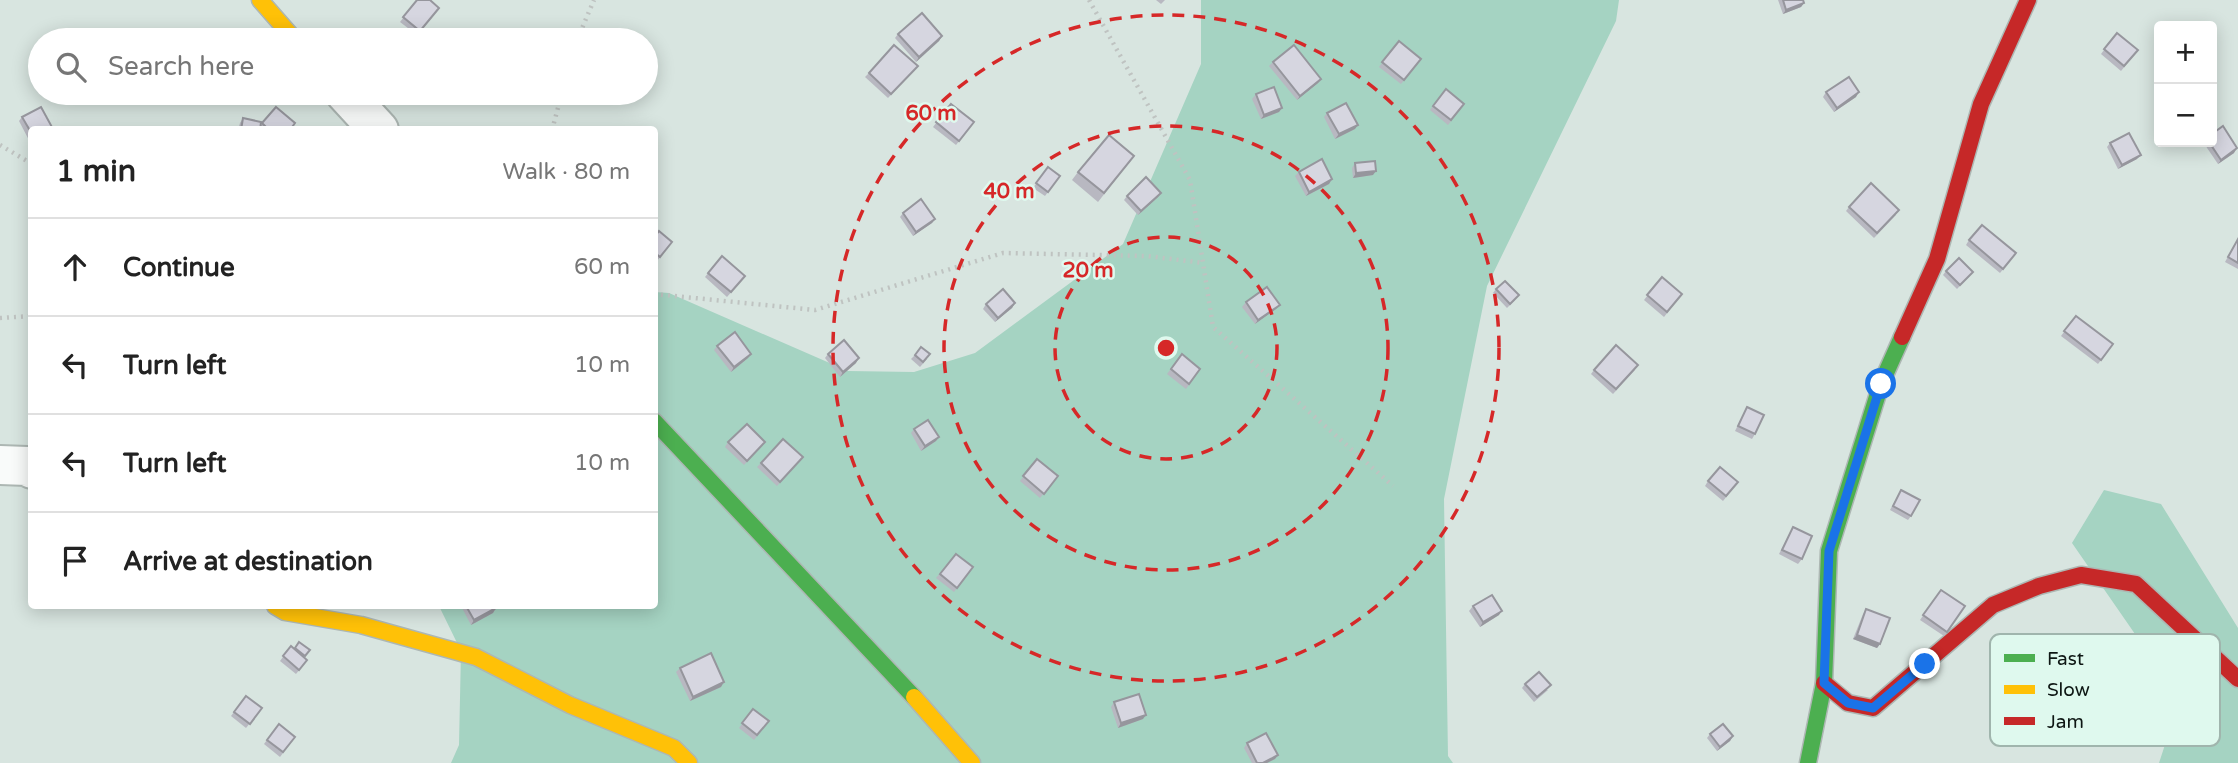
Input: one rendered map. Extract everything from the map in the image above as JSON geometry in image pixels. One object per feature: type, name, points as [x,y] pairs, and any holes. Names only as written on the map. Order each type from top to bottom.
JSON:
[{"type":"street","points":[[260,0],[284,28]]},
{"type":"street","points":[[1808,763],[1824,683],[1829,551],[1832,538],[1881,384],[1937,259],[1981,104],[2028,0]]},
{"type":"street","points":[[356,105],[375,126]]},
{"type":"street","points":[[658,425],[948,733],[972,763]]},
{"type":"street","points":[[0,465],[28,467]]},
{"type":"street","points":[[1824,683],[1848,703],[1873,708],[1993,606],[2039,586],[2081,575],[2136,584],[2190,634]]},
{"type":"street","points":[[280,609],[361,625],[476,657],[570,705],[674,748],[689,763]]},
{"type":"street","points":[[2220,662],[2238,679]]},
{"type":"path","points":[[582,28],[594,0]]},
{"type":"path","points":[[1089,0],[1190,180],[1213,327],[1393,486]]},
{"type":"path","points":[[553,126],[559,105]]},
{"type":"path","points":[[0,145],[28,162]]},
{"type":"path","points":[[658,294],[816,310],[1003,253],[1147,256],[1204,262]]},
{"type":"path","points":[[0,318],[28,316]]},
{"type":"green space","points":[[1201,0],[1619,0],[1616,21],[1487,286],[1444,499],[1448,756],[1453,763],[451,763],[459,745],[461,651],[440,609],[658,609],[658,292],[669,293],[848,371],[914,372],[975,353],[1123,244],[1201,64]]},
{"type":"green space","points":[[2104,490],[2161,504],[2238,628],[2238,763],[2159,763],[2165,746],[2220,746],[2220,634],[2135,634],[2072,543]]},
{"type":"building","points":[[417,0],[430,0],[439,8],[422,28],[416,28],[403,17]]},
{"type":"building","points":[[1783,0],[1803,0],[1804,3],[1786,10]]},
{"type":"building","points":[[922,13],[942,36],[919,57],[898,34]]},
{"type":"building","points":[[2117,33],[2138,50],[2124,66],[2104,49]]},
{"type":"building","points":[[1399,41],[1421,59],[1404,80],[1382,62]]},
{"type":"building","points":[[894,45],[918,66],[891,94],[869,73]]},
{"type":"building","points":[[1294,45],[1321,79],[1300,96],[1273,62]]},
{"type":"building","points":[[1849,77],[1859,92],[1837,108],[1826,92]]},
{"type":"building","points":[[1274,87],[1282,108],[1264,115],[1256,94]]},
{"type":"building","points":[[1446,89],[1464,104],[1451,120],[1433,106]]},
{"type":"building","points":[[1346,103],[1358,125],[1339,134],[1327,113]]},
{"type":"building","points":[[951,104],[974,122],[959,141],[936,122]]},
{"type":"building","points":[[41,107],[51,126],[28,127],[22,117]]},
{"type":"building","points":[[276,107],[295,123],[293,126],[265,126],[262,123]]},
{"type":"building","points":[[243,118],[261,122],[260,126],[242,126]]},
{"type":"building","points":[[2223,126],[2237,148],[2221,160],[2212,147],[2217,147],[2217,130]]},
{"type":"building","points":[[2129,133],[2141,155],[2122,165],[2110,143]]},
{"type":"building","points":[[1109,135],[1134,156],[1104,193],[1078,172]]},
{"type":"building","points":[[1322,159],[1332,179],[1309,192],[1299,172]]},
{"type":"building","points":[[1375,161],[1376,171],[1356,173],[1355,163]]},
{"type":"building","points":[[1048,167],[1060,176],[1048,192],[1036,183]]},
{"type":"building","points":[[1146,177],[1161,193],[1141,211],[1127,196]]},
{"type":"building","points":[[1871,183],[1899,210],[1877,233],[1849,207]]},
{"type":"building","points":[[921,199],[935,219],[916,232],[903,213]]},
{"type":"building","points":[[1982,225],[2016,253],[2003,269],[1969,240]]},
{"type":"building","points":[[658,232],[672,242],[660,257],[658,255]]},
{"type":"building","points":[[2238,239],[2238,263],[2228,257]]},
{"type":"building","points":[[722,256],[745,276],[731,292],[708,273]]},
{"type":"building","points":[[1959,258],[1973,272],[1960,285],[1946,271]]},
{"type":"building","points":[[1662,277],[1682,294],[1667,312],[1647,295]]},
{"type":"building","points":[[1505,281],[1519,295],[1510,304],[1496,289]]},
{"type":"building","points":[[1267,287],[1280,305],[1258,320],[1246,302]]},
{"type":"building","points":[[1003,289],[1015,303],[998,318],[986,304]]},
{"type":"building","points":[[2076,316],[2113,344],[2101,360],[2064,331]]},
{"type":"building","points":[[735,332],[751,354],[734,367],[717,346]]},
{"type":"building","points":[[844,340],[859,358],[843,372],[828,354]]},
{"type":"building","points":[[1616,345],[1638,365],[1616,389],[1594,370]]},
{"type":"building","points":[[921,347],[930,354],[923,362],[915,355]]},
{"type":"building","points":[[1182,354],[1200,369],[1189,384],[1171,369]]},
{"type":"building","points":[[1747,407],[1764,415],[1755,434],[1738,426]]},
{"type":"building","points":[[928,420],[939,437],[925,446],[914,429]]},
{"type":"building","points":[[747,424],[765,442],[747,461],[728,442]]},
{"type":"building","points":[[783,439],[803,457],[780,482],[761,463]]},
{"type":"building","points":[[1037,459],[1058,476],[1044,494],[1023,476]]},
{"type":"building","points":[[1720,467],[1738,482],[1726,496],[1708,481]]},
{"type":"building","points":[[1901,490],[1920,500],[1911,516],[1893,506]]},
{"type":"building","points":[[1793,527],[1812,536],[1802,559],[1782,550]]},
{"type":"building","points":[[956,554],[973,567],[957,588],[940,574]]},
{"type":"building","points":[[1941,590],[1965,606],[1947,632],[1923,615]]},
{"type":"building","points":[[1492,595],[1502,611],[1483,622],[1473,606]]},
{"type":"building","points":[[468,609],[494,609],[474,620]]},
{"type":"building","points":[[1866,609],[1890,618],[1880,644],[1857,635]]},
{"type":"building","points":[[299,642],[310,650],[305,656],[295,648]]},
{"type":"building","points":[[291,646],[307,660],[299,670],[283,656]]},
{"type":"building","points":[[711,653],[724,682],[693,697],[680,668]]},
{"type":"building","points":[[1539,672],[1551,685],[1537,697],[1525,684]]},
{"type":"building","points":[[1139,694],[1146,715],[1121,723],[1114,702]]},
{"type":"building","points":[[246,696],[262,708],[250,724],[234,712]]},
{"type":"building","points":[[753,709],[769,721],[757,735],[742,723]]},
{"type":"building","points":[[279,724],[295,737],[283,752],[267,740]]},
{"type":"building","points":[[1723,724],[1733,736],[1720,747],[1710,734]]},
{"type":"building","points":[[1266,733],[1278,755],[1263,763],[1257,763],[1247,743]]},
{"type":"traffic: fast","points":[[1808,763],[1824,683],[1829,551],[1881,384],[1902,337]]},
{"type":"traffic: fast","points":[[658,425],[914,697]]},
{"type":"traffic: slow","points":[[260,0],[284,28]]},
{"type":"traffic: slow","points":[[280,609],[361,625],[476,657],[570,705],[674,748],[689,763]]},
{"type":"traffic: slow","points":[[914,697],[972,763]]},
{"type":"traffic: jam","points":[[1902,337],[1937,259],[1981,104],[2028,0]]},
{"type":"traffic: jam","points":[[1824,683],[1848,703],[1873,708],[1993,605],[2039,586],[2081,575],[2136,584],[2190,634]]},
{"type":"traffic: jam","points":[[2220,662],[2238,679]]},
{"type":"route","points":[[1881,384],[1829,551],[1824,683],[1848,703],[1873,708],[1925,664]]}]
